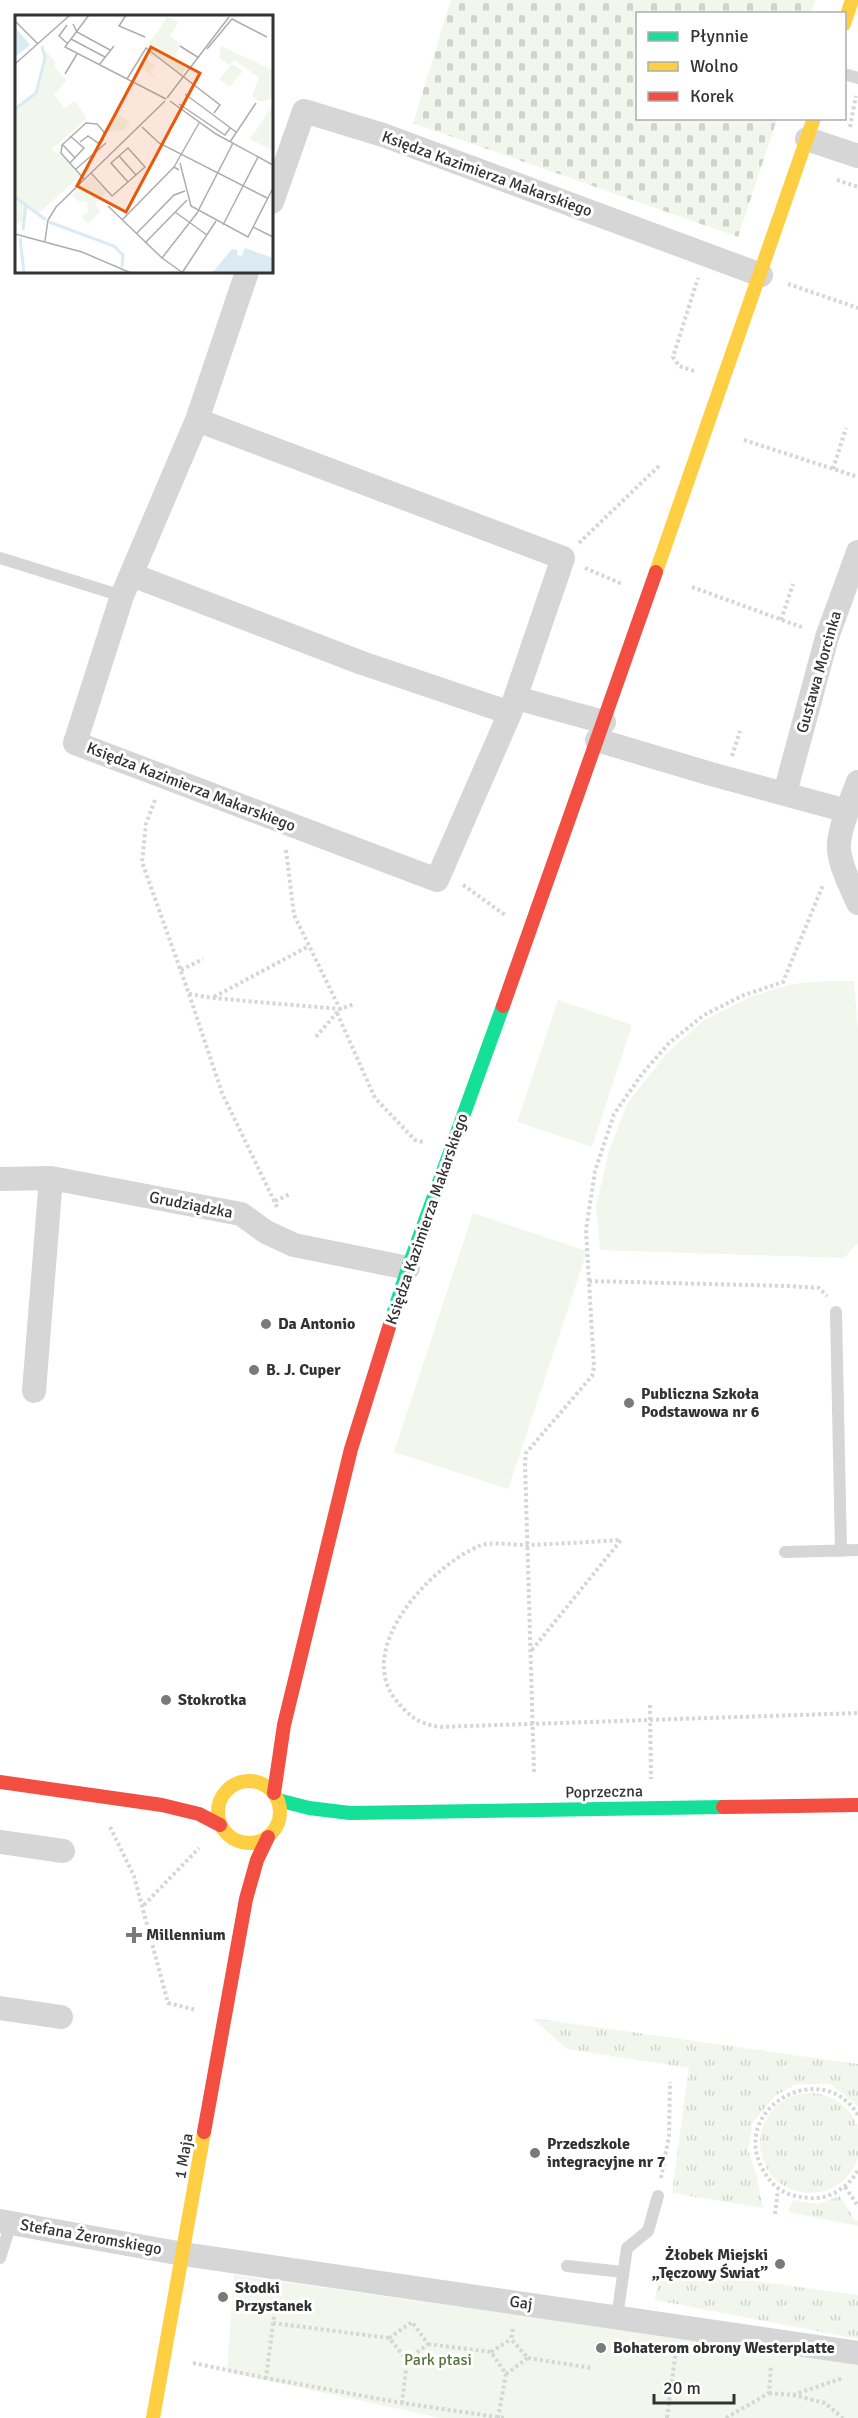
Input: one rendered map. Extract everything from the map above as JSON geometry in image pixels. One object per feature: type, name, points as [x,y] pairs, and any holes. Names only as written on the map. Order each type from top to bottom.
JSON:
[{"type":"street","points":[[846,18],[852,0]]},
{"type":"street","name":"Księdza Kazimierza Makarskiego","points":[[273,199],[304,111],[383,135],[760,275]]},
{"type":"street","points":[[810,129],[851,154]]},
{"type":"street","name":"Księdza Kazimierza Makarskiego","points":[[276,1796],[284,1725],[351,1449],[408,1268],[601,731],[810,129]]},
{"type":"street","name":"Księdza Kazimierza Makarskiego","points":[[247,273],[198,420],[127,586],[75,743],[437,880],[441,870]]},
{"type":"street","points":[[198,420],[563,558],[513,706],[441,870]]},
{"type":"street","name":"Gustawa Morcinka","points":[[785,793],[827,637],[858,552]]},
{"type":"street","points":[[127,586],[362,663],[601,731],[711,774],[847,811]]},
{"type":"street","points":[[858,782],[847,811],[838,848],[845,873],[858,903]]},
{"type":"street","points":[[34,1391],[51,1178]]},
{"type":"street","name":"Grudziądzka","points":[[0,1179],[51,1178],[241,1214],[266,1232],[294,1245],[408,1268]]},
{"type":"street","name":"Księdza Kazimierza Makarskiego","points":[[259,1772],[284,1725]]},
{"type":"street","points":[[0,1782],[162,1805],[199,1814],[220,1825],[231,1838],[248,1843],[272,1832],[280,1813],[276,1796],[264,1784],[259,1772],[231,1785],[222,1795],[218,1808],[220,1825]]},
{"type":"street","points":[[162,1805],[200,1802],[222,1795]]},
{"type":"street","name":"Poprzeczna","points":[[276,1796],[309,1808],[350,1813],[858,1804]]},
{"type":"street","name":"Poprzeczna","points":[[272,1832],[299,1822],[350,1813]]},
{"type":"street","name":"1 Maja","points":[[153,2418],[246,1899],[257,1860],[272,1832]]},
{"type":"street","name":"1 Maja","points":[[231,1838],[242,1858],[246,1899]]},
{"type":"street","points":[[0,1842],[63,1851]]},
{"type":"street","points":[[0,2008],[61,2017]]},
{"type":"street","name":"Stefana Żeromskiego","points":[[5,2222],[183,2254]]},
{"type":"street","name":"Gaj","points":[[183,2254],[858,2353]]},
{"type":"lane","points":[[0,558],[127,586]]},
{"type":"lane","points":[[836,1312],[841,1551]]},
{"type":"lane","points":[[785,1552],[858,1550]]},
{"type":"lane","points":[[617,2317],[627,2248],[648,2231],[657,2196]]},
{"type":"lane","points":[[0,2258],[5,2222]]},
{"type":"lane","points":[[567,2266],[623,2272]]},
{"type":"path","points":[[851,154],[858,89]]},
{"type":"path","points":[[837,180],[858,187]]},
{"type":"path","points":[[698,373],[679,366],[673,357],[706,256]]},
{"type":"path","points":[[797,287],[858,308]]},
{"type":"path","points":[[833,469],[846,428]]},
{"type":"path","points":[[744,440],[858,477]]},
{"type":"path","points":[[648,596],[563,558],[661,464]]},
{"type":"path","points":[[781,620],[793,584]]},
{"type":"path","points":[[692,587],[827,637]]},
{"type":"path","points":[[729,765],[740,731]]},
{"type":"path","points":[[163,776],[147,824],[141,861],[181,969],[222,1093],[294,1245]]},
{"type":"path","points":[[298,828],[285,852],[294,915],[375,1098],[415,1140],[423,1142]]},
{"type":"path","points":[[534,1772],[526,1453],[592,1376],[594,1367],[586,1230],[595,1171],[614,1114],[642,1074],[669,1043],[704,1015],[744,995],[783,982],[838,848]]},
{"type":"path","points":[[441,870],[506,916]]},
{"type":"path","points":[[212,998],[309,946]]},
{"type":"path","points":[[181,969],[203,959]]},
{"type":"path","points":[[189,994],[338,1011]]},
{"type":"path","points":[[315,1038],[338,1011],[354,1004]]},
{"type":"path","points":[[589,1281],[819,1288],[832,1302],[836,1312]]},
{"type":"path","points":[[531,1651],[621,1540],[527,1545],[483,1544],[456,1558],[429,1582],[397,1623],[385,1650],[383,1669],[388,1688],[409,1716],[426,1725],[439,1727],[858,1713]]},
{"type":"path","points":[[650,1705],[651,1779]]},
{"type":"path","points":[[108,1824],[134,1876],[144,1905],[168,2003],[198,2010]]},
{"type":"path","points":[[144,1905],[200,1847]]},
{"type":"path","points":[[657,2196],[669,2136],[670,2082]]},
{"type":"path","points":[[858,2115],[853,2106],[831,2091],[806,2089],[790,2093],[764,2113],[757,2129],[754,2146],[758,2162],[765,2175],[778,2190],[813,2199],[846,2187],[858,2170]]},
{"type":"path","points":[[846,2187],[858,2206]]},
{"type":"path","points":[[775,2214],[778,2190]]},
{"type":"path","points":[[266,2378],[280,2268]]},
{"type":"path","points":[[407,2360],[428,2344],[491,2352],[511,2339],[517,2303]]},
{"type":"path","points":[[273,2323],[389,2338],[412,2322],[428,2344]]},
{"type":"path","points":[[667,2418],[679,2326]]},
{"type":"path","points":[[389,2338],[407,2360],[402,2403]]},
{"type":"path","points":[[511,2339],[528,2358],[592,2368]]},
{"type":"path","points":[[769,2393],[774,2340]]},
{"type":"path","points":[[164,2358],[402,2403],[500,2418],[506,2374],[491,2352]]},
{"type":"path","points":[[506,2374],[528,2358]]},
{"type":"path","points":[[792,2395],[848,2375]]},
{"type":"path","points":[[726,2418],[769,2393],[792,2395],[825,2403],[843,2418]]},
{"type":"green space","points":[[451,0],[815,0],[811,12],[636,12],[636,120],[777,120],[738,237],[413,123]]},
{"type":"green space","points":[[854,981],[858,1032],[858,1243],[844,1258],[600,1250],[596,1206],[609,1151],[627,1104],[666,1054],[704,1020],[752,996],[792,984]]},
{"type":"green space","points":[[558,1000],[632,1025],[592,1147],[517,1122]]},
{"type":"green space","points":[[473,1213],[587,1251],[508,1489],[394,1452]]},
{"type":"green space","points":[[532,2018],[858,2064],[858,2106],[830,2084],[796,2084],[775,2096],[753,2122],[748,2149],[763,2208],[672,2193],[689,2068],[567,2049]]},
{"type":"green space","points":[[810,2093],[829,2097],[845,2108],[859,2133],[859,2153],[856,2162],[845,2178],[829,2189],[810,2193],[791,2189],[775,2178],[764,2162],[760,2143],[764,2124],[775,2108],[791,2097]]},
{"type":"green space","points":[[840,2196],[854,2219],[858,2221],[858,2226],[788,2212],[793,2200],[818,2204]]},
{"type":"green space","points":[[660,2268],[858,2295],[858,2339],[655,2300]]},
{"type":"green space","name":"Park ptasi","points":[[234,2275],[858,2363],[858,2418],[441,2418],[227,2372]]},
{"type":"traffic: fast","points":[[391,1321],[503,1006]]},
{"type":"traffic: fast","points":[[278,1800],[309,1808],[350,1813],[723,1807]]},
{"type":"traffic: slow","points":[[846,18],[852,0]]},
{"type":"traffic: slow","points":[[656,572],[813,120]]},
{"type":"traffic: slow","points":[[243,1781],[255,1781],[271,1790],[278,1800],[280,1812],[278,1824],[271,1834],[255,1843],[243,1843],[232,1838],[223,1829],[218,1818],[218,1806],[223,1795],[232,1786],[243,1781]]},
{"type":"traffic: slow","points":[[153,2418],[204,2132]]},
{"type":"traffic: jam","points":[[503,1006],[656,572]]},
{"type":"traffic: jam","points":[[274,1793],[284,1725],[351,1449],[391,1321]]},
{"type":"traffic: jam","points":[[0,1782],[162,1805],[199,1814],[220,1825]]},
{"type":"traffic: jam","points":[[723,1807],[858,1805]]},
{"type":"traffic: jam","points":[[204,2132],[246,1899],[257,1860],[268,1837]]},
{"type":"place","name":"Da Antonio","points":[[266,1324]]},
{"type":"place","name":"B. J. Cuper","points":[[254,1370]]},
{"type":"place","name":"Publiczna Szkoła Podstawowa nr 6","points":[[629,1403]]},
{"type":"place","name":"Stokrotka","points":[[166,1700]]},
{"type":"place","name":"Millennium","points":[[134,1935]]},
{"type":"place","name":"Przedszkole integracyjne nr 7","points":[[535,2153]]},
{"type":"place","name":"Żłobek Miejski „Tęczowy Świat”","points":[[780,2264]]},
{"type":"place","name":"Słodki Przystanek","points":[[223,2297]]},
{"type":"place","name":"Bohaterom obrony Westerplatte","points":[[601,2348]]}]
